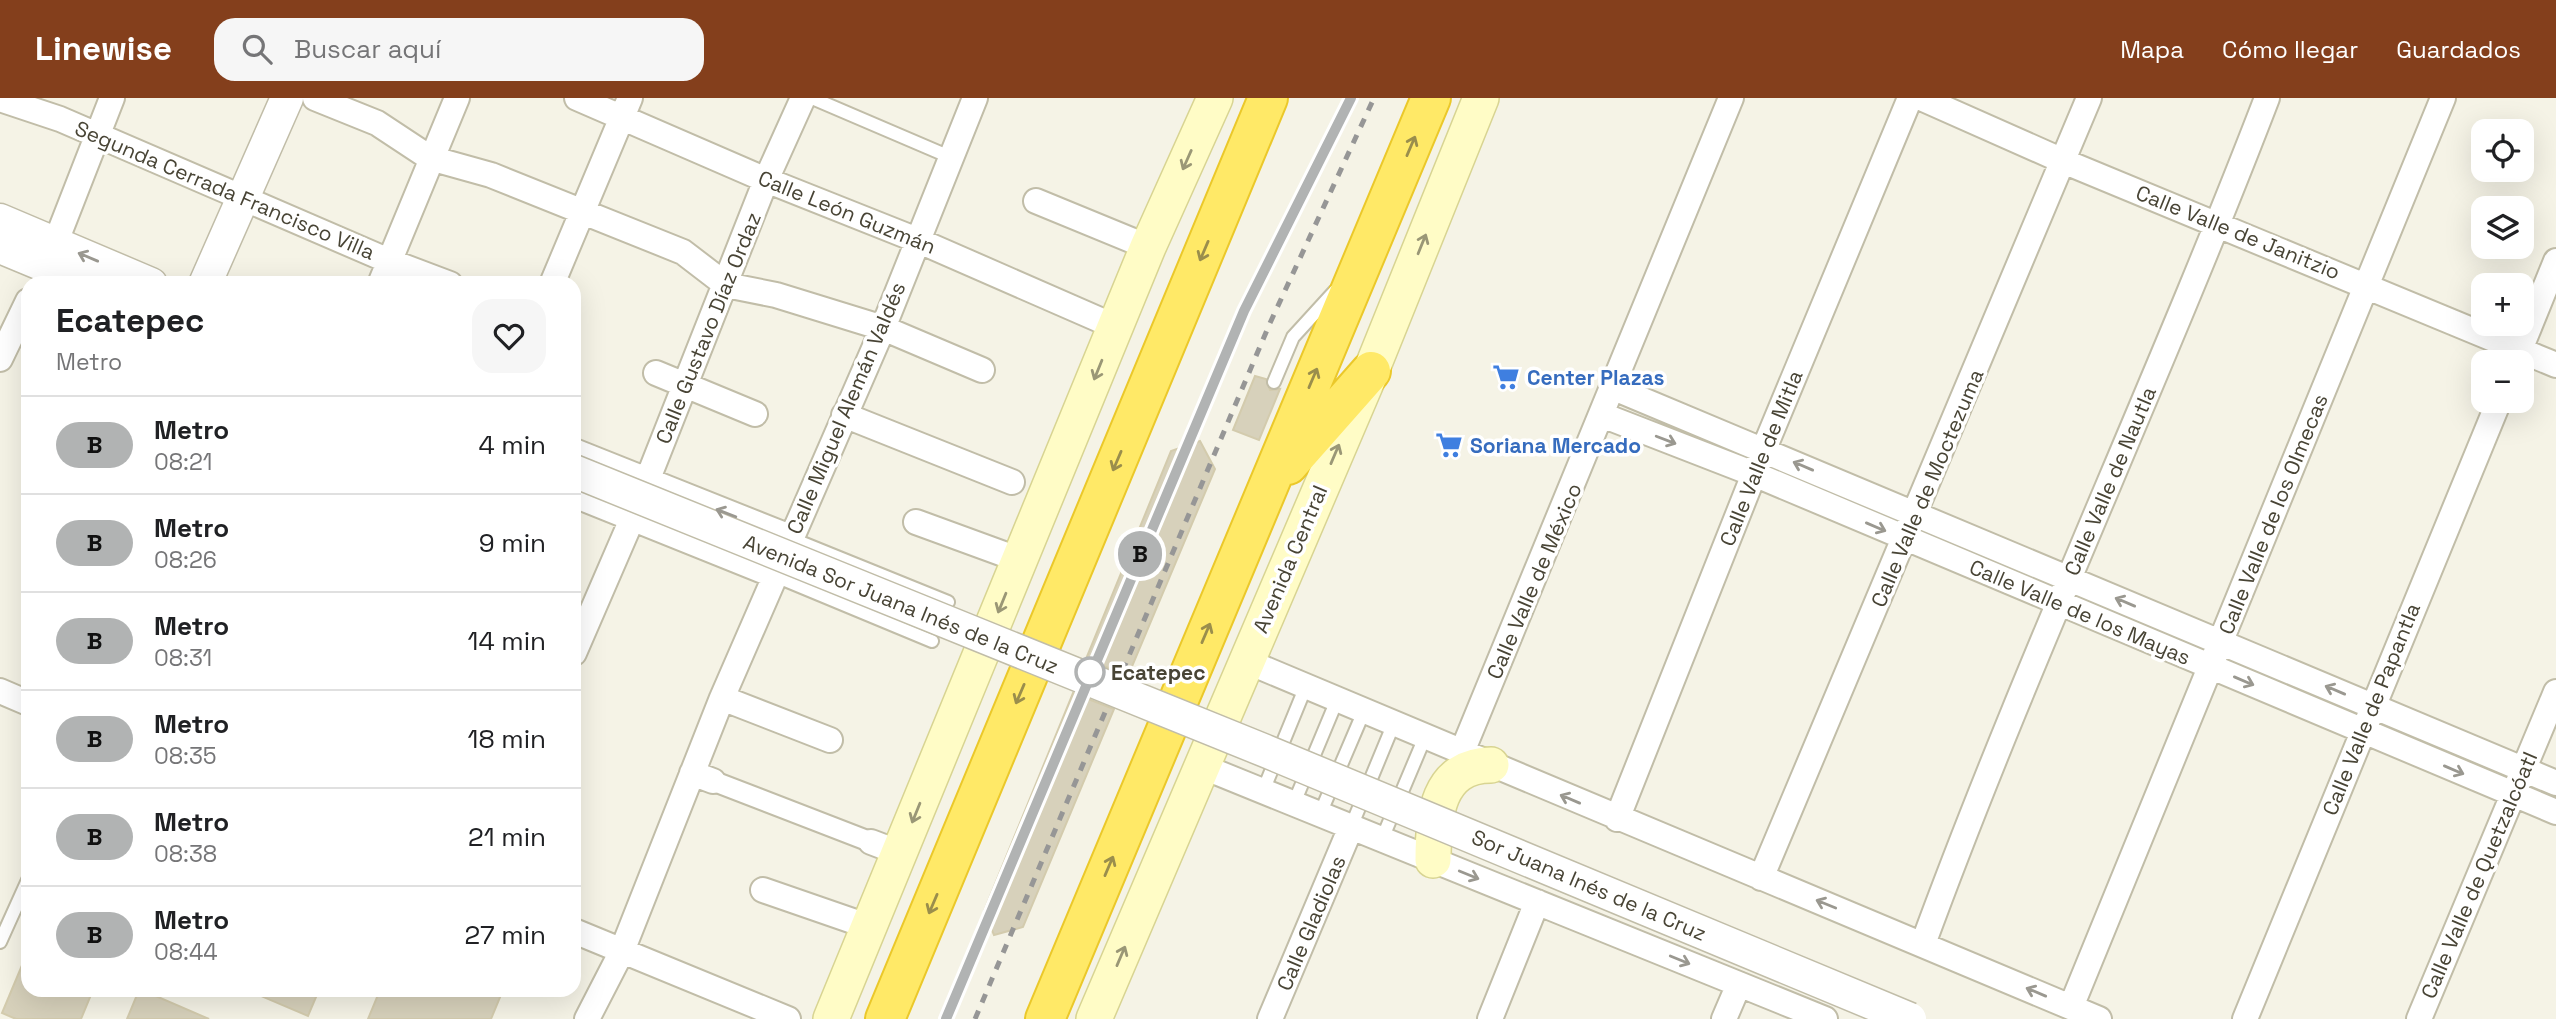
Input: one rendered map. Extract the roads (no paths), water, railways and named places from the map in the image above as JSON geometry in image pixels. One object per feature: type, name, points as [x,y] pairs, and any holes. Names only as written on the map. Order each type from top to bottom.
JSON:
[{"type":"highway","points":[[885,1019],[1268,98]]},
{"type":"highway","points":[[1045,1019],[1431,98]]},
{"type":"highway","points":[[1266,491],[1371,371]]},
{"type":"main road","points":[[831,1019],[870,927],[885,848],[1020,560],[1148,247],[1215,98]]},
{"type":"main road","name":"Avenida Central","points":[[1094,1019],[1371,371],[1481,98]]},
{"type":"main road","points":[[1433,860],[1433,825],[1441,797],[1455,776],[1477,759]]},
{"type":"street","points":[[46,264],[112,98]]},
{"type":"street","points":[[209,276],[287,98]]},
{"type":"street","points":[[316,98],[377,123],[430,158],[491,175],[582,209],[682,252],[726,285],[776,296],[883,328],[982,370]]},
{"type":"street","points":[[384,272],[457,98]]},
{"type":"street","name":"Calle León Guzmán","points":[[578,98],[626,107],[766,180],[917,240],[1116,327]]},
{"type":"street","name":"Calle Gustavo Díaz Ordaz","points":[[647,481],[766,180],[803,98]]},
{"type":"street","name":"Calle Miguel Alemán Valdés","points":[[587,1019],[622,951],[703,777],[722,698],[773,575],[883,328],[975,98]]},
{"type":"street","name":"Calle Valle de México","points":[[1477,759],[1602,415],[1731,98]]},
{"type":"street","name":"Calle Valle de Mitla","points":[[1617,819],[1764,449],[1910,98]]},
{"type":"street","name":"Calle Valle de Janitzio","points":[[1921,98],[2063,161],[2368,285],[2505,350]]},
{"type":"street","name":"Calle Valle de Moctezuma","points":[[1761,878],[1906,539],[2089,98]]},
{"type":"street","name":"Calle Valle de Nautla","points":[[1923,943],[2059,602],[2218,224],[2267,98]]},
{"type":"street","name":"Calle Valle de los Olmecas","points":[[2071,1007],[2443,98]]},
{"type":"street","name":"Segunda Cerrada Francisco Villa","points":[[0,99],[96,134],[243,198],[384,272],[406,276]]},
{"type":"street","points":[[555,276],[626,107]]},
{"type":"street","points":[[1036,201],[1148,247]]},
{"type":"street","points":[[0,220],[46,264],[109,276]]},
{"type":"street","points":[[0,247],[72,276]]},
{"type":"street","points":[[2520,350],[2556,261]]},
{"type":"street","points":[[0,359],[21,316]]},
{"type":"street","name":"Calle Valle de Janitzio","points":[[2534,360],[2556,365]]},
{"type":"street","points":[[656,373],[755,414]]},
{"type":"street","name":"Calle Valle de los Mayas","points":[[1614,388],[2556,783]]},
{"type":"street","name":"Calle Valle de Papantla","points":[[2245,1019],[2494,413]]},
{"type":"street","points":[[844,415],[1012,482]]},
{"type":"street","name":"Calle Valle de los Mayas","points":[[1602,415],[1754,474],[2556,812]]},
{"type":"street","name":"Avenida Sor Juana Inés de la Cruz","points":[[581,455],[790,537]]},
{"type":"street","name":"Avenida Sor Juana Inés de la Cruz","points":[[581,474],[1268,752]]},
{"type":"street","name":"Avenida Sor Juana Inés de la Cruz","points":[[581,498],[773,575]]},
{"type":"street","points":[[581,637],[632,519]]},
{"type":"street","points":[[916,522],[1020,560]]},
{"type":"street","points":[[1247,661],[1617,819],[1923,943],[2099,1019]]},
{"type":"street","points":[[0,691],[21,700]]},
{"type":"street","name":"Calle Valle de Quetzalcóatl","points":[[2419,1019],[2556,692]]},
{"type":"street","points":[[722,698],[830,740]]},
{"type":"street","name":"Sor Juana Inés de la Cruz","points":[[1268,752],[1910,1019]]},
{"type":"street","points":[[1201,766],[1825,1019]]},
{"type":"street","points":[[703,777],[885,848]]},
{"type":"street","name":"Calle Gladiolas","points":[[1270,1019],[1351,827]]},
{"type":"street","points":[[763,890],[870,927]]},
{"type":"street","points":[[1490,1019],[1537,902]]},
{"type":"street","points":[[581,935],[788,1019]]},
{"type":"street","points":[[1724,1019],[1739,984]]},
{"type":"lane","points":[[812,98],[950,157]]},
{"type":"lane","points":[[1274,382],[1293,337],[1362,262]]},
{"type":"lane","name":"Avenida Sor Juana Inés de la Cruz","points":[[790,537],[948,602]]},
{"type":"lane","name":"Avenida Sor Juana Inés de la Cruz","points":[[773,575],[932,641]]},
{"type":"lane","points":[[1263,791],[1306,686]]},
{"type":"lane","points":[[1294,803],[1338,700]]},
{"type":"lane","points":[[1320,814],[1364,711]]},
{"type":"lane","points":[[1351,827],[1394,723]]},
{"type":"lane","points":[[1382,839],[1425,737]]},
{"type":"lane","points":[[0,942],[21,896]]},
{"type":"railway","points":[[946,1019],[986,917],[1244,311],[1351,98]]},
{"type":"railway","points":[[975,1019],[1270,323],[1374,98]]},
{"type":"metro line","name":"B","points":[[946,1019],[986,917],[1244,311],[1351,98]]},
{"type":"place","name":"Center Plazas","points":[[1506,377]]},
{"type":"place","name":"Soriana Mercado","points":[[1449,445]]},
{"type":"place","name":"Ecatepec","points":[[1090,672]]}]
